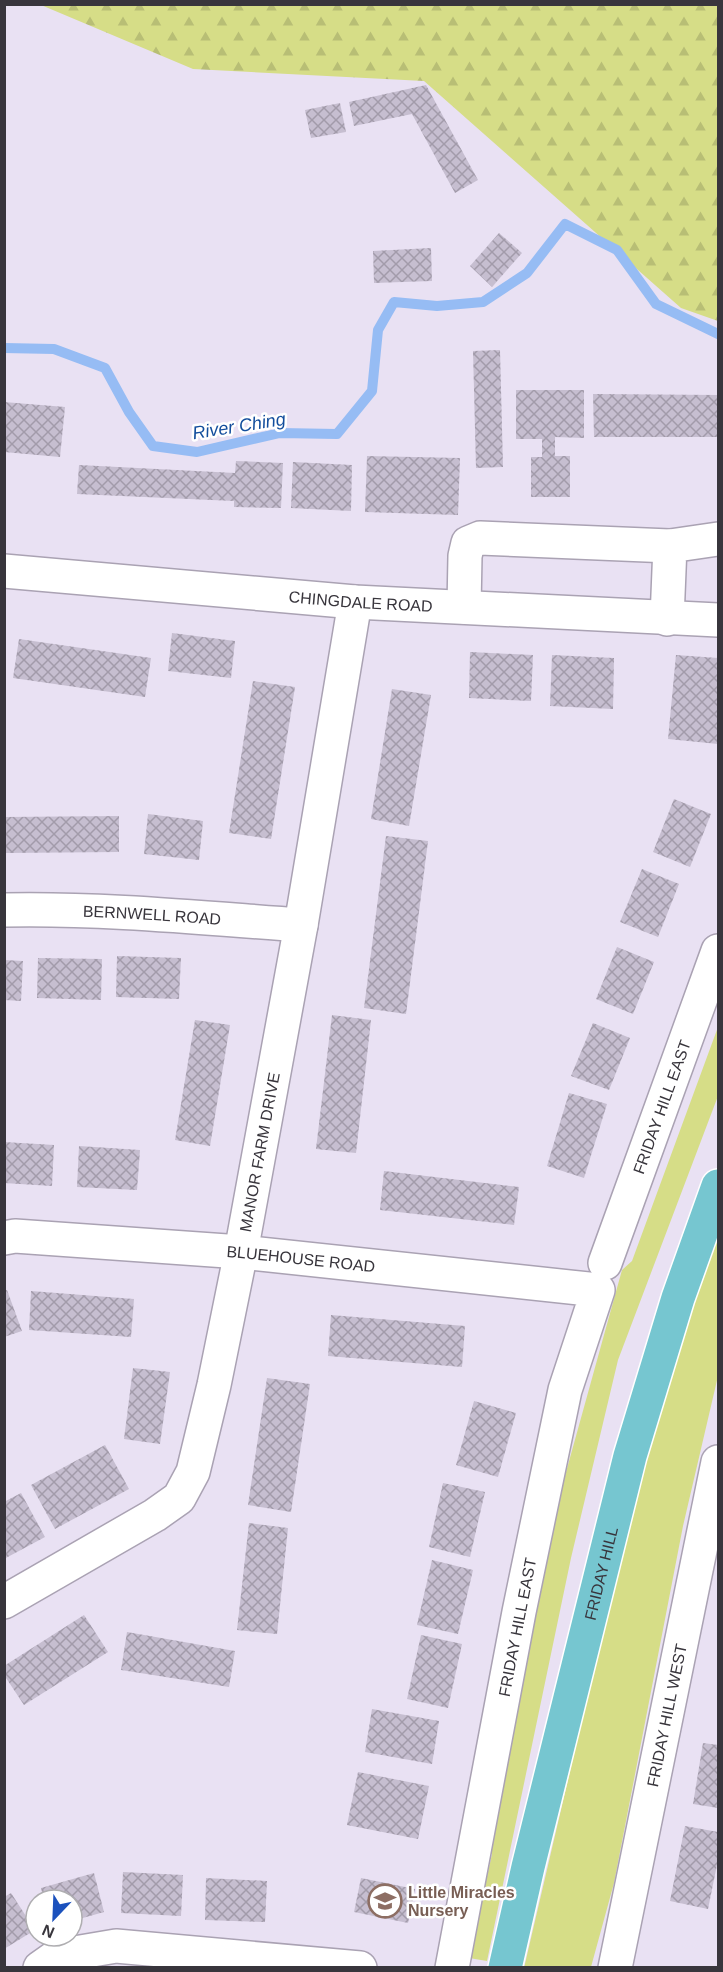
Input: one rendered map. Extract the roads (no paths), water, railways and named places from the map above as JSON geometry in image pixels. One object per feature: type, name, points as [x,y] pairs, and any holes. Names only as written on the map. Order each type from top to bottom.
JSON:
[{"type":"main road","name":"FRIDAY HILL","points":[[505,1968],[630,1456],[678,1298],[718,1186]]},
{"type":"street","points":[[464,607],[465,556],[468,543],[480,538],[670,546],[718,539]]},
{"type":"street","points":[[667,619],[670,546]]},
{"type":"street","name":"CHINGDALE ROAD","points":[[4,571],[355,602],[718,620]]},
{"type":"street","name":"MANOR FARM DRIVE","points":[[4,1602],[155,1515],[179,1498],[193,1472],[242,1252],[301,925],[355,602]]},
{"type":"street","name":"BERNWELL ROAD","points":[[4,910],[37,909],[301,925]]},
{"type":"street","name":"FRIDAY HILL EAST","points":[[452,1968],[519,1612],[566,1390],[601,1276],[718,951]]},
{"type":"street","name":"BLUEHOUSE ROAD","points":[[4,1238],[15,1236],[601,1276]]},
{"type":"street","name":"FRIDAY HILL WEST","points":[[615,1968],[718,1462]]},
{"type":"street","points":[[40,1968],[57,1956],[116,1946],[360,1968]]},
{"type":"waterway","name":"River Ching","points":[[4,348],[54,349],[105,368],[129,412],[153,446],[197,452],[280,433],[337,434],[372,391],[378,330],[394,302],[437,306],[483,302],[527,273],[565,224],[617,250],[656,304],[718,334]]},
{"type":"place","name":"Little Miracles Nursery","points":[[385,1901]]}]
